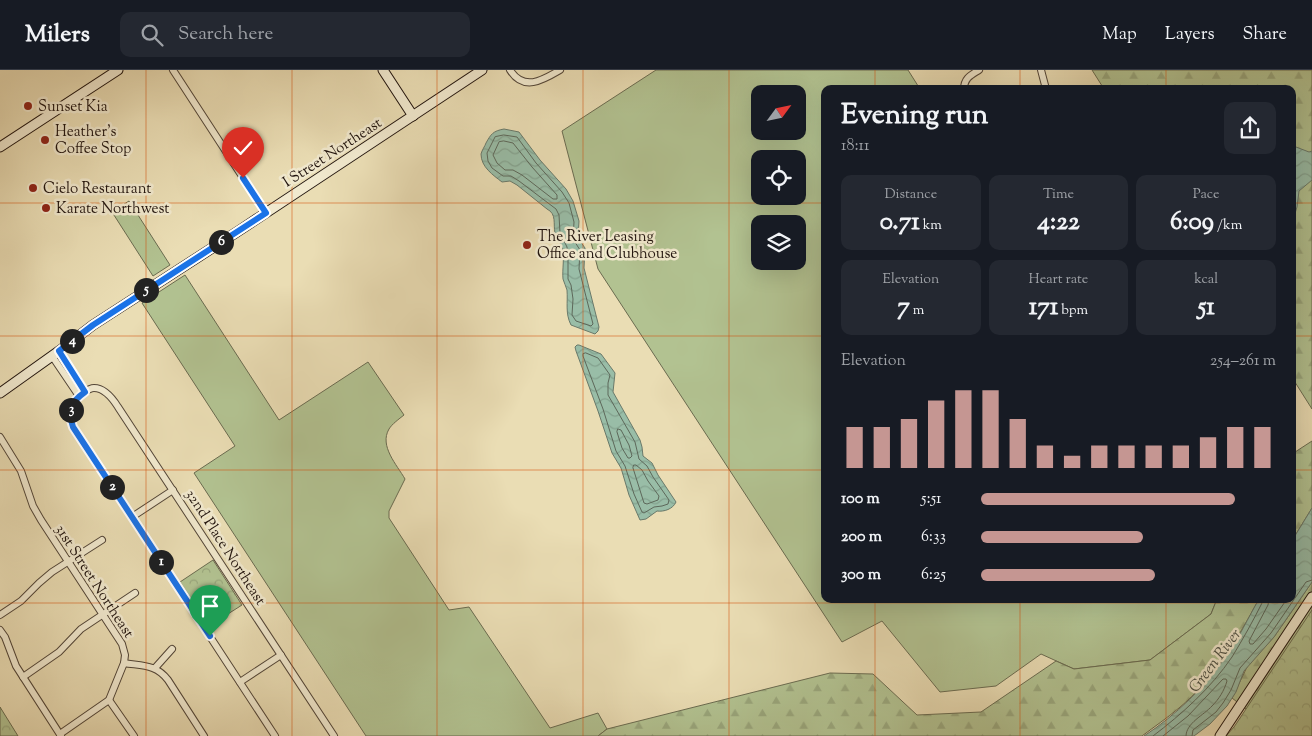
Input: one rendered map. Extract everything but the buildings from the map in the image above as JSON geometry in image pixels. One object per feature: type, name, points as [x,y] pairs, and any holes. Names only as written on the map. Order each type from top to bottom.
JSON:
[{"type":"street","points":[[0,148],[118,70]]},
{"type":"street","points":[[173,70],[266,213]]},
{"type":"street","points":[[383,70],[413,116]]},
{"type":"street","name":"I Street Northeast","points":[[0,393],[93,325],[482,70]]},
{"type":"street","points":[[510,70],[520,80],[534,83],[544,80],[560,70]]},
{"type":"street","points":[[965,85],[966,80],[979,70]]},
{"type":"street","points":[[1041,70],[1045,85]]},
{"type":"street","points":[[55,354],[82,394],[76,399],[70,411],[73,427],[275,736]]},
{"type":"street","name":"32nd Place Northeast","points":[[82,394],[93,388],[109,395],[113,399],[334,736]]},
{"type":"street","name":"31st Street Northeast","points":[[0,437],[21,472],[36,512],[123,646],[124,663],[155,668]]},
{"type":"street","points":[[132,517],[173,490]]},
{"type":"street","points":[[0,615],[21,601],[44,579],[102,540]]},
{"type":"street","points":[[23,677],[59,652],[81,629],[135,593]]},
{"type":"street","points":[[1220,736],[1312,597]]},
{"type":"street","points":[[0,630],[5,637],[16,666],[60,735],[109,700],[124,663]]},
{"type":"street","points":[[172,648],[155,668],[163,674],[204,736]]},
{"type":"street","points":[[240,682],[281,655]]},
{"type":"street","points":[[109,700],[134,736]]},
{"type":"green space","points":[[656,70],[908,70],[917,85],[821,85],[821,603],[1215,603],[1211,614],[1150,660],[1074,669],[1041,654],[996,686],[940,692],[882,621],[842,642],[598,269],[562,131]]},
{"type":"green space","points":[[1092,70],[1312,70],[1312,409],[1296,384],[1296,85],[1101,85]]},
{"type":"green space","points":[[129,201],[170,265],[153,276],[112,212]]},
{"type":"green space","points":[[185,275],[279,420],[368,362],[404,415],[390,427],[386,435],[390,455],[405,479],[389,511],[389,518],[449,610],[469,607],[550,728],[598,713],[607,729],[598,736],[366,736],[194,473],[235,446],[142,303]]},
{"type":"green space","points":[[1312,441],[1312,508],[1296,534],[1296,451]]},
{"type":"green space","points":[[213,560],[242,605],[209,626],[180,582]]},
{"type":"green space","points":[[1312,582],[1312,706],[1260,720],[1232,698],[1248,665],[1274,637]]},
{"type":"green space","points":[[1215,603],[1257,603],[1234,643],[1192,697],[1142,736],[598,736],[607,729],[830,673],[873,674],[917,715],[981,712],[1056,661],[1074,669],[1150,660],[1211,614]]},
{"type":"green space","points":[[1312,610],[1312,736],[1226,736],[1234,727]]},
{"type":"green space","points":[[0,707],[18,736],[0,736]]},
{"type":"water","points":[[504,129],[519,132],[540,160],[566,189],[573,201],[579,221],[578,238],[585,248],[584,268],[599,327],[595,334],[571,325],[569,321],[567,290],[563,279],[563,251],[554,230],[552,214],[517,185],[510,181],[502,182],[483,163],[481,154],[491,135]]},
{"type":"water","points":[[1296,147],[1309,152],[1312,151],[1312,180],[1299,191],[1296,210]]},
{"type":"water","points":[[577,345],[601,354],[615,373],[613,392],[640,440],[643,456],[652,463],[676,502],[671,508],[657,511],[646,519],[640,520],[629,495],[621,468],[612,453],[576,351],[575,347]]},
{"type":"water","points":[[1312,508],[1312,582],[1274,637],[1244,671],[1236,692],[1227,706],[1210,724],[1194,736],[1144,736],[1178,710],[1209,679],[1231,649],[1257,603],[1296,603],[1296,534]]},
{"type":"place","name":"Sunset Kia","points":[[28,106]]},
{"type":"place","name":"Heather's Coffee Stop","points":[[45,140]]},
{"type":"place","name":"Cielo Restaurant","points":[[33,188]]},
{"type":"place","name":"Karate Northwest","points":[[46,208]]},
{"type":"place","name":"The River Leasing Office and Clubhouse","points":[[527,245]]},
{"type":"route","points":[[210,636],[73,427],[70,411],[72,405],[85,392],[59,351],[84,331],[266,213],[243,178]]},
{"type":"water label","name":"Green River","points":[[1214,660]]}]
